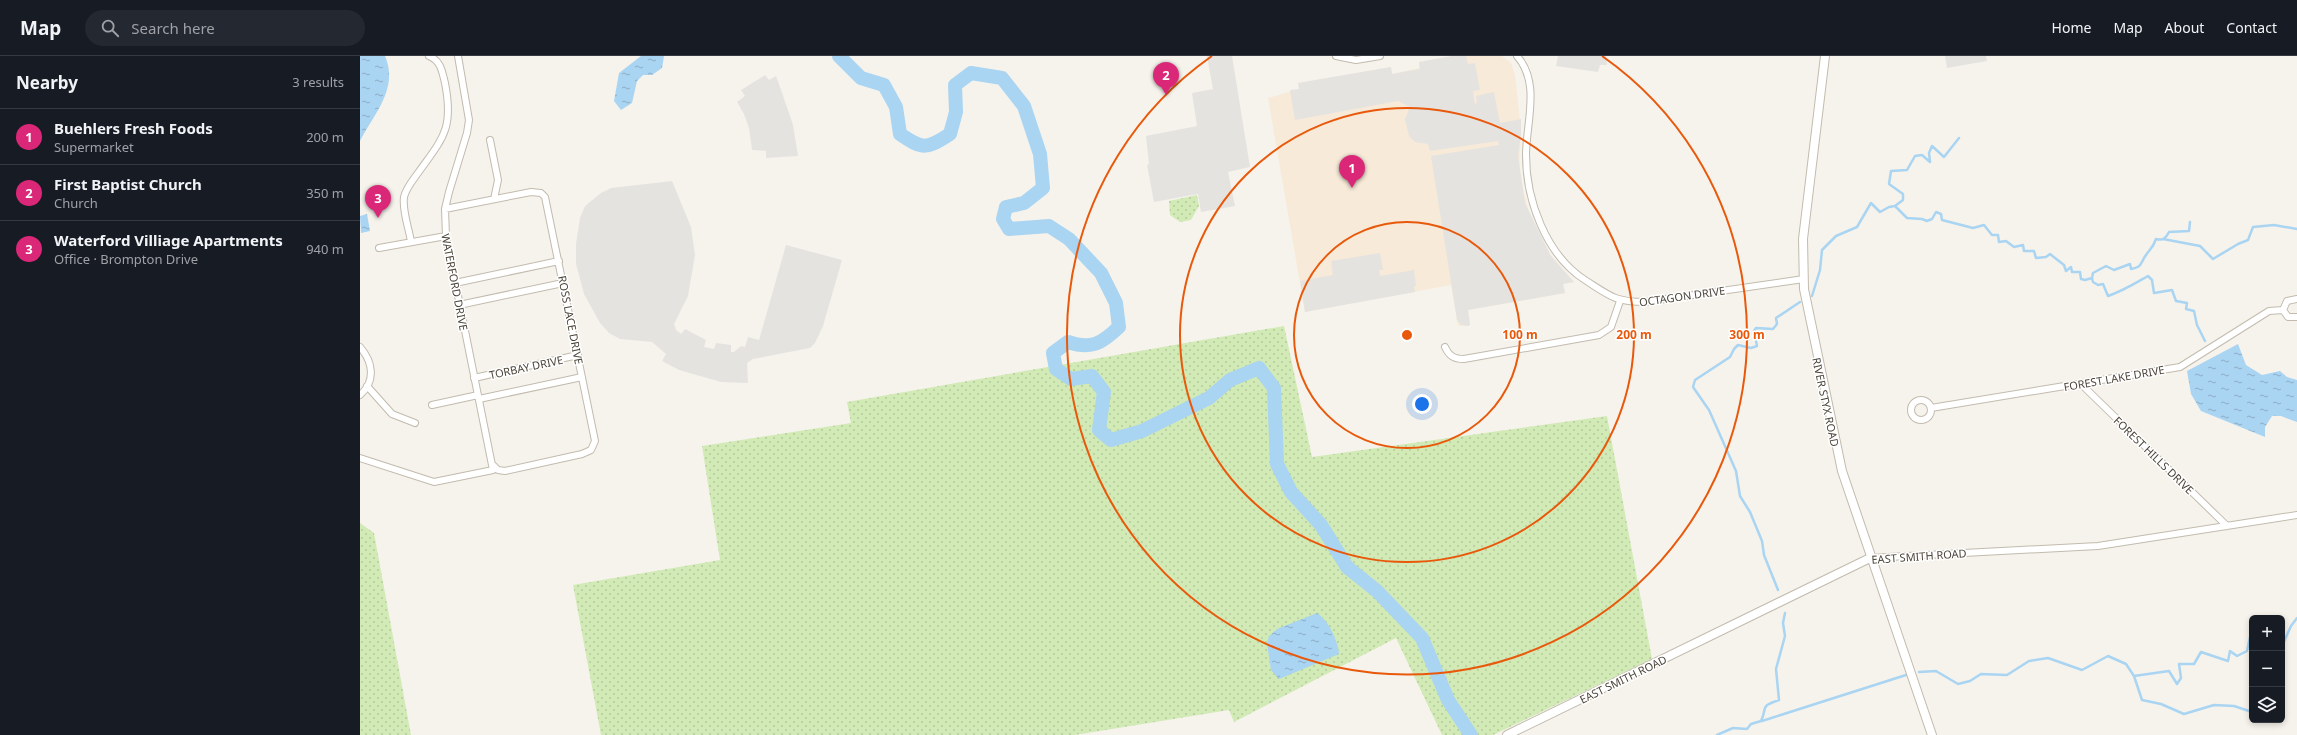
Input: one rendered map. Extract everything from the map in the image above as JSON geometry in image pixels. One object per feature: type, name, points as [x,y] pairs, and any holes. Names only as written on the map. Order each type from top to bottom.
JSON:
[{"type":"street","points":[[411,242],[404,197],[410,184],[441,141],[449,116],[448,100],[441,67],[438,62],[429,56]]},
{"type":"street","name":"WATERFORD DRIVE","points":[[458,56],[469,120],[467,134],[448,192],[445,209],[446,236],[492,462]]},
{"type":"street","points":[[1336,56],[1356,60],[1380,56]]},
{"type":"street","points":[[1446,347],[1448,354],[1453,357],[1464,359],[1599,335],[1611,327],[1620,301],[1574,272],[1558,253],[1536,212],[1528,184],[1526,156],[1531,88],[1526,69],[1517,56]]},
{"type":"street","name":"RIVER STYX ROAD","points":[[1825,56],[1803,239],[1804,279],[1817,359],[1842,471],[1870,558],[1912,673],[1932,735]]},
{"type":"street","points":[[445,209],[494,199],[498,180],[490,140]]},
{"type":"street","name":"ROSS LACE DRIVE","points":[[492,462],[498,470],[505,471],[585,454],[591,450],[595,441],[547,202],[541,194],[531,192],[494,199]]},
{"type":"street","points":[[379,248],[446,236]]},
{"type":"street","points":[[455,284],[559,261]]},
{"type":"street","name":"OCTAGON DRIVE","points":[[1620,301],[1646,302],[1804,279]]},
{"type":"street","points":[[459,305],[563,283]]},
{"type":"street","name":"FOREST LAKE DRIVE","points":[[1931,408],[2180,367],[2269,312],[2283,310],[2286,301],[2297,299]]},
{"type":"street","points":[[2283,310],[2288,317],[2297,317]]},
{"type":"street","points":[[360,347],[370,364],[371,372],[367,386],[360,395]]},
{"type":"street","name":"TORBAY DRIVE","points":[[474,378],[578,355]]},
{"type":"street","points":[[432,405],[582,377]]},
{"type":"street","name":"FOREST HILLS DRIVE","points":[[2081,384],[2227,526]]},
{"type":"street","points":[[367,386],[392,414],[415,423]]},
{"type":"street","points":[[360,458],[434,482],[493,470],[492,462]]},
{"type":"street","name":"EAST SMITH ROAD","points":[[1507,735],[1870,558],[2098,546],[2297,515]]},
{"type":"shaded area","points":[[1207,56],[1232,56],[1250,167],[1228,172],[1235,206],[1201,212],[1198,194],[1154,202],[1147,165],[1149,164],[1146,136],[1197,126],[1192,93],[1213,89]]},
{"type":"shaded area","points":[[1452,56],[1502,56],[1511,63],[1515,75],[1521,131],[1519,172],[1529,213],[1551,256],[1574,282],[1563,284],[1565,293],[1468,310],[1470,325],[1458,326],[1451,285],[1305,312],[1268,98],[1299,89],[1298,83],[1391,67],[1392,74],[1419,68],[1419,62]]},
{"type":"shaded area","points":[[1452,56],[1466,56],[1468,64],[1475,63],[1480,90],[1473,91],[1475,104],[1477,103],[1476,96],[1494,92],[1500,123],[1521,119],[1521,134],[1518,155],[1525,203],[1551,256],[1574,282],[1563,284],[1565,293],[1468,310],[1470,325],[1468,326],[1461,325],[1457,320],[1431,156],[1499,145],[1498,141],[1430,151],[1428,144],[1415,142],[1409,136],[1405,119],[1410,107],[1398,101],[1295,120],[1290,90],[1299,89],[1298,83],[1391,67],[1392,74],[1420,69],[1419,62]]},
{"type":"shaded area","points":[[1558,56],[1606,56],[1607,65],[1600,65],[1598,72],[1556,66]]},
{"type":"shaded area","points":[[1945,56],[1986,56],[1987,61],[1947,68]]},
{"type":"shaded area","points":[[765,75],[769,80],[776,76],[793,125],[798,156],[766,158],[766,151],[752,150],[749,128],[744,114],[737,102],[745,96],[741,90]]},
{"type":"shaded area","points":[[672,181],[691,227],[695,255],[688,296],[674,324],[676,330],[681,334],[685,329],[706,340],[704,347],[714,349],[716,343],[731,345],[731,352],[734,352],[741,346],[745,347],[748,337],[759,340],[786,245],[842,260],[823,326],[815,343],[810,348],[753,359],[747,363],[748,383],[721,382],[679,370],[662,361],[666,354],[652,342],[620,339],[609,333],[600,323],[584,294],[576,264],[576,244],[580,218],[585,206],[601,193],[611,188]]},
{"type":"shaded area","points":[[1380,253],[1383,270],[1379,270],[1380,276],[1414,270],[1416,286],[1414,286],[1415,292],[1305,312],[1300,281],[1333,275],[1331,261]]},
{"type":"green space","points":[[1197,195],[1199,206],[1191,220],[1180,222],[1170,215],[1169,201]]},
{"type":"green space","points":[[1284,326],[1312,457],[1607,416],[1652,659],[1493,735],[1442,735],[1396,638],[1234,722],[1229,710],[1075,735],[601,735],[573,585],[720,560],[702,446],[851,423],[847,402]]},
{"type":"green space","points":[[360,523],[374,533],[411,735],[360,735]]},
{"type":"water","points":[[360,56],[385,56],[389,68],[389,79],[387,90],[378,111],[360,141]]},
{"type":"water","points":[[641,56],[664,56],[662,68],[652,75],[643,75],[637,81],[632,103],[621,110],[614,101],[619,73]]},
{"type":"water","points":[[367,214],[370,231],[361,233],[360,216]]},
{"type":"water","points":[[2238,344],[2246,365],[2262,375],[2280,371],[2287,377],[2297,380],[2297,422],[2281,416],[2272,416],[2265,427],[2265,437],[2201,411],[2191,394],[2187,371]]},
{"type":"water","points":[[1317,613],[1329,625],[1337,643],[1339,654],[1279,679],[1271,670],[1267,644],[1269,636],[1277,629]]},
{"type":"waterway","points":[[839,56],[861,78],[884,85],[896,107],[900,134],[914,143],[925,146],[936,143],[950,134],[956,112],[955,85],[971,73],[1002,78],[1024,106],[1040,154],[1043,188],[1024,203],[1006,207],[1003,219],[1009,229],[1049,226],[1069,239],[1101,273],[1116,303],[1119,327],[1102,341],[1090,345],[1068,342],[1053,353],[1056,369],[1071,379],[1092,376],[1104,392],[1099,430],[1111,440],[1142,431],[1209,398],[1230,380],[1259,368],[1274,388],[1277,464],[1291,492],[1321,525],[1347,567],[1377,591],[1422,638],[1448,700],[1471,735]]},
{"type":"waterway","points":[[1895,206],[1903,200],[1903,194],[1889,184],[1891,171],[1907,170],[1915,156],[1922,155],[1930,162],[1929,153],[1932,146],[1944,157],[1959,138]]},
{"type":"waterway","points":[[1812,296],[1820,270],[1822,250],[1836,236],[1857,227],[1871,203],[1880,212],[1889,207],[1895,206],[1907,218],[1922,219],[1927,221],[1932,219],[1936,212],[1941,214],[1942,220],[1973,228],[1984,225],[1992,235],[1998,235],[1999,242],[2006,241],[2014,247],[2023,245],[2024,251],[2034,251],[2036,258],[2046,257],[2050,254],[2064,265],[2066,271],[2071,267],[2072,272],[2080,272],[2081,279],[2085,280],[2092,278],[2093,282],[2098,285],[2103,284],[2108,296],[2124,290],[2148,276],[2152,280],[2154,293],[2172,290],[2176,301],[2187,303],[2186,309],[2194,311],[2197,325],[2205,341]]},
{"type":"waterway","points":[[2092,278],[2093,273],[2106,266],[2114,270],[2130,264],[2131,269],[2138,267],[2153,246],[2156,239],[2161,240],[2167,236],[2169,232],[2189,231],[2190,222]]},
{"type":"waterway","points":[[2163,239],[2200,246],[2213,259],[2238,244],[2248,240],[2253,227],[2274,225],[2297,229]]},
{"type":"waterway","points":[[1778,590],[1764,555],[1762,541],[1750,512],[1740,496],[1736,471],[1709,410],[1693,387],[1695,380],[1730,357],[1738,345],[1751,348],[1757,346],[1754,331],[1756,328],[1773,329],[1777,324],[1776,318],[1800,302]]},
{"type":"waterway","points":[[1717,735],[1733,728],[1747,729],[1751,724],[1761,721],[1766,706],[1779,700],[1776,669],[1785,636],[1783,623],[1785,613]]},
{"type":"waterway","points":[[2285,639],[2291,626],[2297,618]]},
{"type":"waterway","points":[[1919,672],[1936,671],[1958,684],[1970,681],[1981,674],[2007,675],[2029,661],[2048,658],[2082,670],[2108,656],[2126,664],[2134,676],[2169,671],[2177,684],[2181,678],[2179,664],[2194,664],[2201,652],[2228,661],[2230,651],[2237,656],[2247,651],[2249,642]]},
{"type":"waterway","points":[[1762,721],[1906,675]]},
{"type":"waterway","points":[[2134,676],[2142,700],[2161,704],[2184,714],[2214,705],[2234,706],[2249,711]]},
{"type":"place","name":"First Baptist Church","points":[[1166,95]]},
{"type":"place","name":"Buehlers Fresh Foods","points":[[1352,188]]},
{"type":"place","name":"Waterford Villiage Apartments","points":[[378,218]]}]
